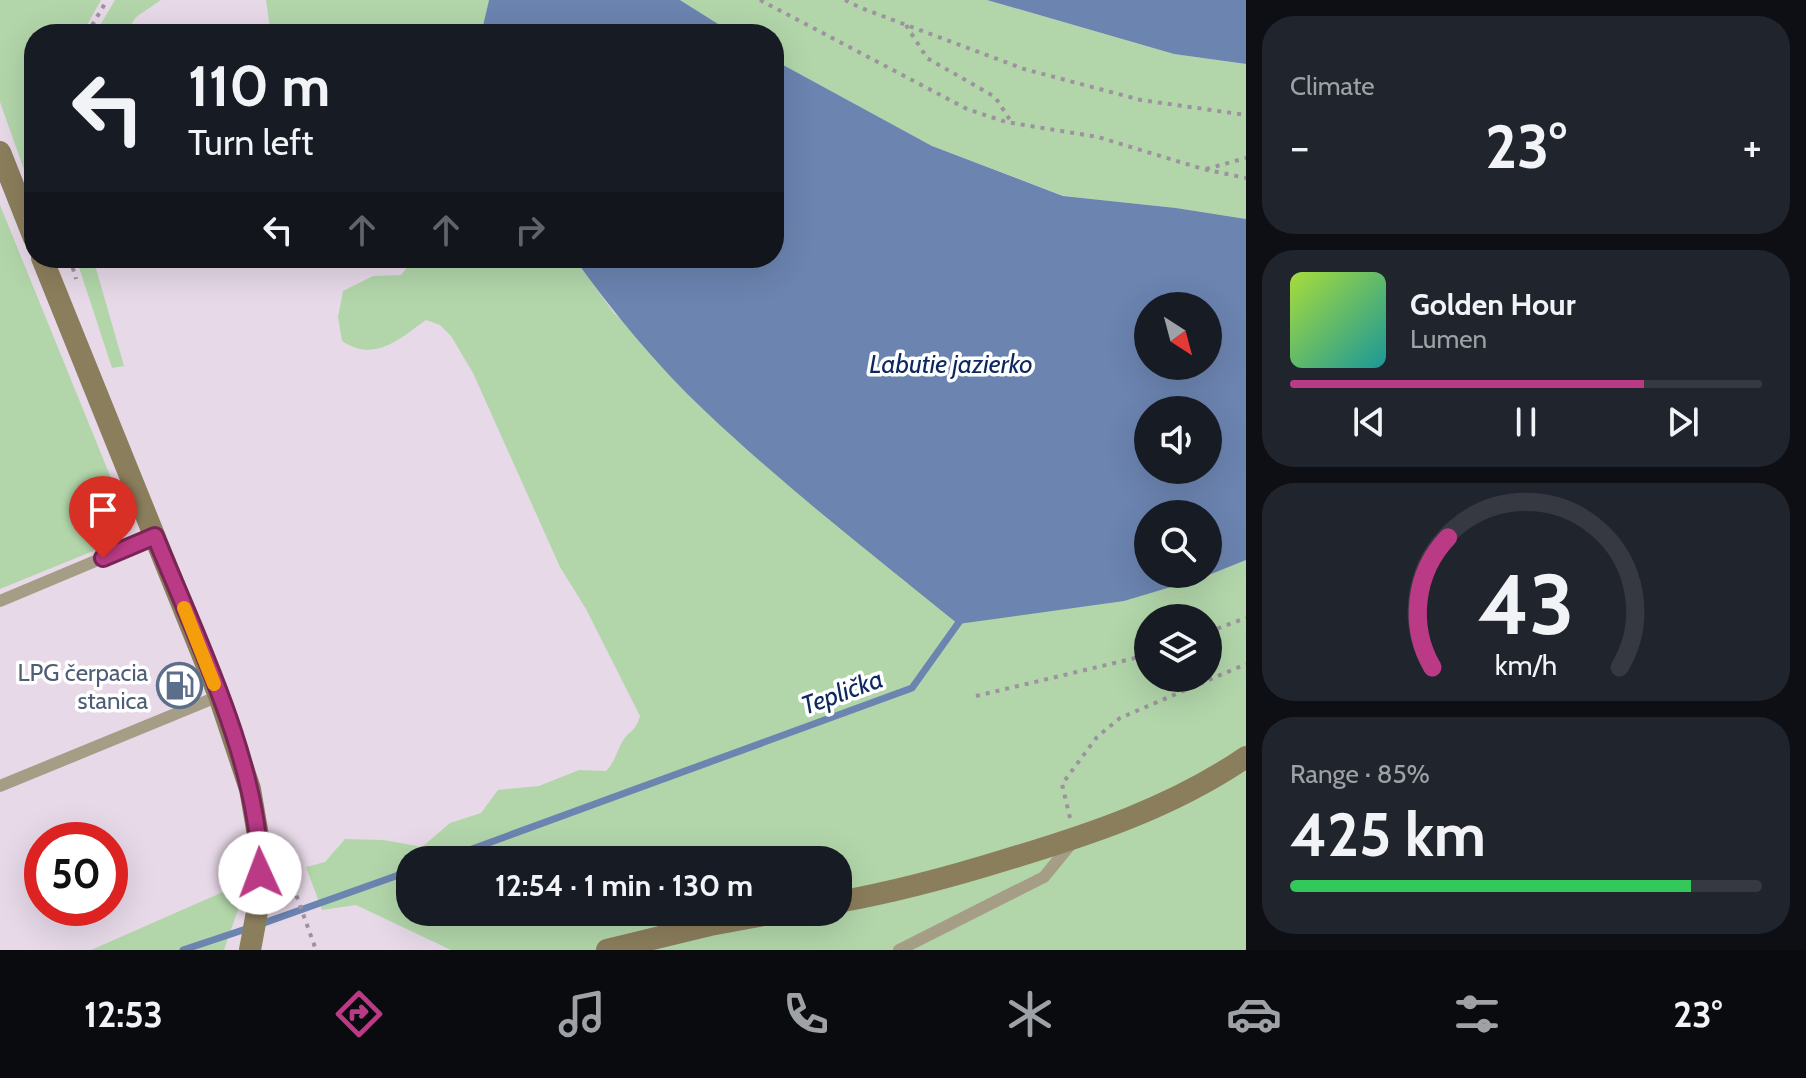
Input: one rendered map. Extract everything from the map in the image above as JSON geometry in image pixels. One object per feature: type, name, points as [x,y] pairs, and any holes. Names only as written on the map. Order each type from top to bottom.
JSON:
[{"type":"main road","points":[[0,152],[24,213]]},
{"type":"main road","points":[[46,268],[219,696],[250,789],[260,847],[259,901],[251,945]]},
{"type":"main road","points":[[852,899],[955,875],[1075,838],[1157,808],[1246,757]]},
{"type":"main road","points":[[607,950],[706,926]]},
{"type":"lane","points":[[0,601],[155,536]]},
{"type":"lane","points":[[0,786],[219,696]]},
{"type":"lane","points":[[899,950],[1044,877],[1075,838]]},
{"type":"path","points":[[93,24],[107,0]]},
{"type":"path","points":[[760,0],[967,109],[1012,123],[1098,137],[1203,169],[1246,178]]},
{"type":"path","points":[[845,0],[1039,73],[1141,100],[1246,115]]},
{"type":"path","points":[[906,25],[927,58],[995,97],[1012,123]]},
{"type":"path","points":[[1203,169],[1246,158]]},
{"type":"path","points":[[1222,627],[1246,618]]},
{"type":"path","points":[[976,696],[1134,658]]},
{"type":"path","points":[[1075,838],[1062,784],[1097,737],[1120,718],[1246,664]]},
{"type":"path","points":[[289,878],[316,950]]},
{"type":"green space","points":[[0,0],[101,0],[88,24],[24,24],[24,170],[0,102]]},
{"type":"green space","points":[[115,0],[161,0],[136,17],[131,24],[101,24]]},
{"type":"green space","points":[[266,0],[489,0],[483,24],[269,24]]},
{"type":"green space","points":[[680,0],[987,0],[1174,54],[1246,64],[1246,219],[1064,196],[932,146],[784,65],[784,24],[718,24]]},
{"type":"green space","points":[[0,205],[128,520],[98,549],[0,589]]},
{"type":"green space","points":[[79,268],[96,268],[124,366],[112,368]]},
{"type":"green space","points":[[407,268],[581,268],[614,313],[908,584],[1134,579],[1134,588],[1222,588],[1222,570],[1246,560],[1246,950],[451,950],[400,926],[852,926],[852,846],[423,846],[450,823],[481,813],[498,790],[539,786],[579,770],[606,771],[640,716],[586,609],[560,567],[473,373],[451,336],[440,325],[426,320],[396,341],[376,349],[365,350],[342,341],[338,317],[343,291],[373,276],[401,275]]},
{"type":"green space","points":[[345,839],[384,840],[417,846],[396,846],[396,924],[356,905],[322,910],[306,867],[325,862]]},
{"type":"green space","points":[[248,881],[224,950],[91,950]]},
{"type":"water","points":[[489,0],[680,0],[718,24],[483,24]]},
{"type":"water","points":[[987,0],[1246,0],[1246,64],[1174,54]]},
{"type":"water","name":"Labutie jazierko","points":[[784,65],[932,146],[1063,196],[1246,219],[1246,560],[1222,570],[1222,500],[1134,500],[1134,588],[1167,588],[1124,601],[958,624],[735,439],[636,338],[582,268],[784,268]]},
{"type":"waterway","name":"Teplička","points":[[480,846],[912,688],[962,618]]},
{"type":"waterway","name":"Teplička","points":[[261,924],[396,876]]},
{"type":"waterway","name":"Teplička","points":[[183,950],[249,928]]},
{"type":"slow traffic","points":[[184,608],[214,684]]},
{"type":"place","name":"LPG čerpacia stanica","points":[[179,686]]},
{"type":"route","points":[[103,558],[155,536],[219,696],[244,769],[257,820],[260,873]]}]
